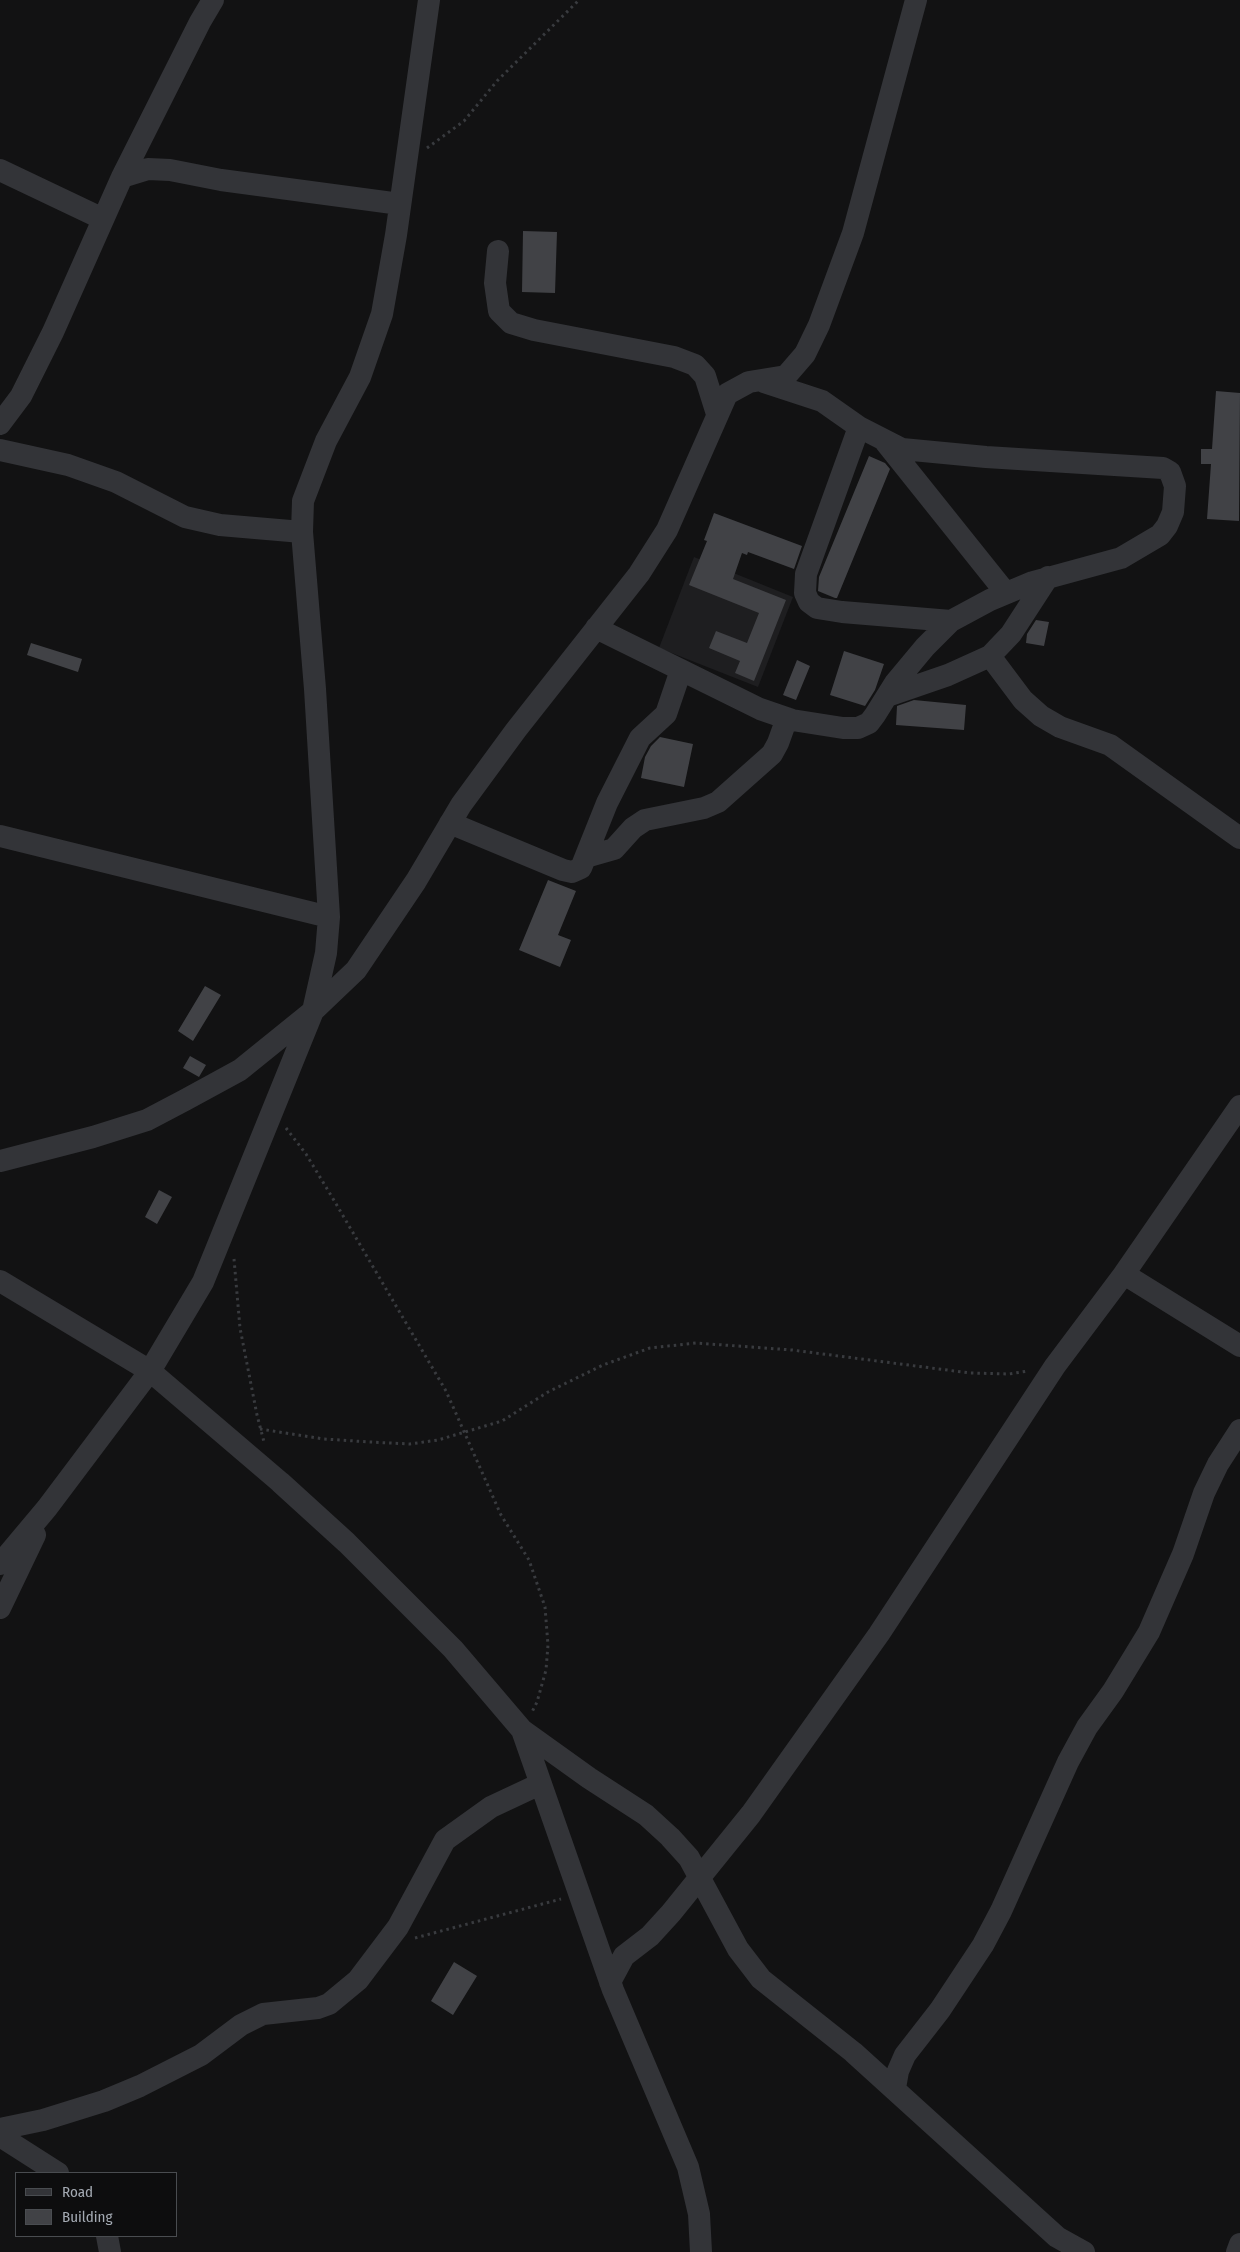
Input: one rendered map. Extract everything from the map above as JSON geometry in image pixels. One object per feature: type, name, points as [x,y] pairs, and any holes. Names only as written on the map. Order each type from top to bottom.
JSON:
[{"type":"street","points":[[2,420],[21,396],[54,332],[122,177],[200,22],[213,0]]},
{"type":"street","points":[[0,1564],[47,1508],[150,1371],[203,1282],[313,1011],[326,953],[329,917],[315,689],[302,532],[303,501],[312,472],[360,377],[377,330],[386,294],[429,0]]},
{"type":"street","points":[[0,1161],[93,1137],[147,1120],[240,1070],[313,1011],[356,970],[416,881],[450,823],[510,738],[639,574],[667,530],[727,394],[748,382],[786,376],[805,354],[819,324],[853,233],[916,0]]},
{"type":"street","points":[[122,177],[148,169],[170,170],[230,181],[400,204]]},
{"type":"street","points":[[0,170],[103,219]]},
{"type":"street","points":[[498,252],[495,283],[499,311],[511,323],[534,330],[674,357],[695,365],[705,376],[717,414]]},
{"type":"street","points":[[596,628],[760,709],[786,718],[816,725],[858,728],[869,723],[924,647],[951,621],[1006,593],[1048,578],[1121,558],[1160,535],[1167,526],[1173,512],[1175,486],[1170,472],[1163,468],[986,457],[902,449],[885,442],[859,427],[822,401],[763,381]]},
{"type":"street","points":[[859,427],[806,574],[805,593],[809,602],[817,608],[842,612],[951,621]]},
{"type":"street","points":[[885,442],[1006,593]]},
{"type":"street","points":[[0,450],[68,465],[116,482],[185,516],[220,525],[302,532]]},
{"type":"street","points":[[887,696],[940,678],[990,656],[1011,634],[1048,578]]},
{"type":"street","points":[[990,656],[1023,700],[1040,716],[1060,727],[1110,745],[1240,838]]},
{"type":"street","points":[[450,823],[563,870],[572,872],[581,868],[607,803],[640,738],[666,714],[680,670]]},
{"type":"street","points":[[586,857],[614,849],[633,828],[645,820],[704,808],[718,802],[772,754],[778,744],[786,718]]},
{"type":"street","points":[[0,836],[329,917]]},
{"type":"street","points":[[610,1982],[624,1956],[650,1936],[701,1879],[751,1814],[879,1634],[1055,1366],[1124,1274],[1240,1106]]},
{"type":"street","points":[[1124,1274],[1240,1346]]},
{"type":"street","points":[[0,1281],[150,1371],[229,1437],[347,1543],[453,1649],[522,1730],[589,1778],[646,1815],[689,1858],[738,1949],[761,1979],[895,2088],[1057,2237],[1084,2252]]},
{"type":"street","points":[[895,2088],[898,2071],[905,2055],[940,2010],[983,1945],[1002,1911],[1068,1762],[1087,1727],[1128,1669],[1149,1632],[1180,1562],[1204,1493],[1218,1464],[1240,1430]]},
{"type":"street","points":[[0,1608],[47,1508]]},
{"type":"street","points":[[522,1730],[581,1894],[610,1982],[688,2167],[699,2214],[701,2252]]},
{"type":"street","points":[[0,2129],[60,2115],[104,2101],[140,2086],[201,2055],[242,2025],[262,2014],[318,2008],[329,2004],[358,1980],[398,1927],[445,1840],[491,1807],[540,1784]]},
{"type":"street","points":[[0,2136],[56,2172]]},
{"type":"street","points":[[106,2237],[110,2252]]},
{"type":"street","points":[[1237,2252],[1240,2244]]},
{"type":"path","points":[[405,169],[429,146],[464,121],[497,81],[579,0]]},
{"type":"path","points":[[272,1111],[306,1154],[446,1391],[501,1515],[530,1560],[545,1606],[548,1645],[546,1670],[537,1702],[522,1730]]},
{"type":"path","points":[[234,1253],[240,1328],[260,1429],[267,1448]]},
{"type":"path","points":[[260,1429],[324,1439],[410,1444],[438,1440],[502,1421],[548,1392],[603,1365],[650,1348],[696,1343],[792,1350],[970,1374],[1009,1374],[1055,1366]]},
{"type":"path","points":[[412,1939],[581,1894]]},
{"type":"shaded area","points":[[694,557],[793,597],[758,687],[659,648]]},
{"type":"building","points":[[523,231],[557,232],[555,293],[522,292]]},
{"type":"building","points":[[1216,391],[1240,393],[1239,521],[1207,519],[1211,464],[1201,464],[1201,449],[1212,449]]},
{"type":"building","points":[[869,456],[885,463],[890,469],[837,598],[835,598],[818,591],[819,577]]},
{"type":"building","points":[[714,513],[802,546],[794,569],[748,552],[747,555],[742,553],[733,579],[786,600],[754,681],[735,673],[740,661],[709,648],[716,631],[747,643],[759,613],[689,585],[707,541],[704,540]]},
{"type":"building","points":[[1036,620],[1049,622],[1044,646],[1026,643],[1027,634]]},
{"type":"building","points":[[31,643],[82,659],[78,672],[27,655]]},
{"type":"building","points":[[844,651],[884,664],[875,690],[865,706],[830,695]]},
{"type":"building","points":[[797,660],[810,666],[796,700],[783,695]]},
{"type":"building","points":[[914,700],[966,705],[964,730],[896,725],[897,706]]},
{"type":"building","points":[[660,737],[693,744],[684,787],[641,778],[645,757],[651,746]]},
{"type":"building","points":[[548,880],[576,891],[558,935],[571,940],[560,967],[519,950]]},
{"type":"building","points":[[205,986],[221,995],[193,1041],[178,1031]]},
{"type":"building","points":[[190,1056],[206,1065],[199,1077],[183,1068]]},
{"type":"building","points":[[159,1190],[172,1197],[157,1224],[145,1217]]},
{"type":"building","points":[[454,1962],[477,1976],[453,2015],[431,2001]]}]
